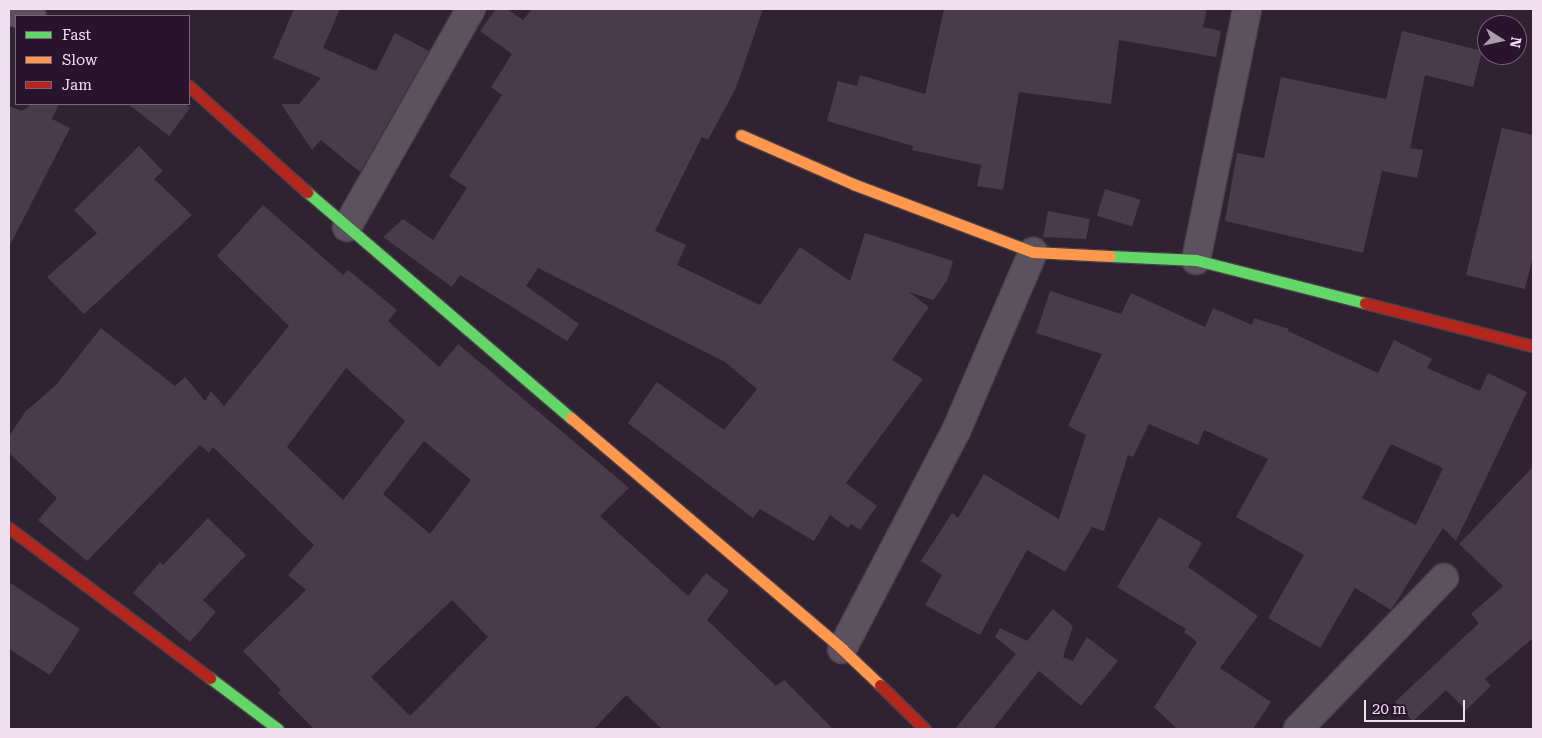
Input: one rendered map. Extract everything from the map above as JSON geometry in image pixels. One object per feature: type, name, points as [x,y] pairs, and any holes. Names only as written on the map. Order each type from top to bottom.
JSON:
[{"type":"street","points":[[347,227],[471,9]]},
{"type":"street","points":[[1196,260],[1247,9]]},
{"type":"street","points":[[9,11],[27,15]]},
{"type":"street","points":[[190,87],[347,227],[842,649],[925,729]]},
{"type":"street","points":[[741,135],[853,184],[1034,252],[1196,260],[1533,346]]},
{"type":"street","points":[[842,649],[956,431],[1034,252]]},
{"type":"street","points":[[9,528],[278,729]]},
{"type":"street","points":[[1298,729],[1444,578]]},
{"type":"building","points":[[294,9],[340,9],[323,48],[376,71],[395,33],[429,51],[360,172],[321,140],[312,150],[281,104],[299,104],[321,78],[273,58]]},
{"type":"building","points":[[496,9],[507,9],[523,20],[532,9],[763,9],[736,88],[708,140],[702,137],[655,231],[686,245],[677,265],[760,305],[800,247],[850,281],[865,233],[953,261],[947,281],[933,300],[909,292],[929,307],[892,360],[923,379],[846,483],[877,506],[860,530],[851,524],[848,528],[830,515],[814,541],[760,509],[753,518],[628,423],[657,382],[724,430],[757,389],[725,362],[538,268],[526,286],[579,324],[567,341],[460,275],[452,287],[383,237],[403,219],[433,240],[467,188],[449,176],[502,95],[491,87],[512,54],[480,31]]},
{"type":"building","points":[[944,9],[1207,9],[1203,27],[1221,31],[1216,57],[1119,40],[1111,104],[1019,92],[1003,190],[977,186],[981,165],[912,150],[913,146],[827,121],[838,81],[857,86],[860,75],[925,94]]},
{"type":"building","points":[[1402,31],[1477,50],[1478,65],[1473,87],[1425,75],[1410,148],[1423,150],[1417,178],[1382,171],[1363,253],[1225,221],[1237,153],[1264,158],[1281,77],[1386,99]]},
{"type":"building","points":[[31,105],[59,105],[52,119],[70,128],[9,247],[9,106],[22,111]]},
{"type":"building","points":[[129,105],[186,105],[190,108],[169,136]]},
{"type":"building","points":[[1502,128],[1533,135],[1533,256],[1525,289],[1466,275]]},
{"type":"building","points":[[139,146],[163,171],[154,179],[192,215],[84,314],[47,277],[97,233],[74,210]]},
{"type":"building","points":[[1105,189],[1140,200],[1132,227],[1097,216]]},
{"type":"building","points":[[263,205],[343,275],[348,270],[397,310],[388,321],[439,367],[458,344],[629,488],[600,516],[688,596],[706,573],[729,591],[707,620],[776,686],[784,680],[833,729],[662,729],[626,695],[594,729],[314,729],[278,693],[281,690],[243,651],[306,590],[288,575],[314,545],[213,447],[209,453],[200,445],[87,561],[38,520],[57,498],[9,453],[9,436],[26,411],[55,386],[101,328],[175,386],[185,377],[205,401],[211,391],[224,406],[289,326],[217,256]],"holes":[[[346,368],[405,421],[343,500],[287,447]],[[424,441],[471,480],[430,534],[383,494]],[[452,600],[488,637],[410,716],[371,677]]]},
{"type":"building","points":[[1048,211],[1090,219],[1086,239],[1043,237]]},
{"type":"building","points":[[1050,291],[1121,314],[1131,293],[1205,327],[1213,308],[1252,325],[1254,318],[1289,329],[1288,331],[1378,373],[1394,340],[1432,359],[1427,368],[1480,391],[1488,373],[1527,392],[1456,541],[1443,528],[1391,610],[1355,588],[1320,648],[1268,618],[1304,555],[1236,517],[1268,459],[1204,430],[1198,445],[1149,424],[1133,457],[1128,455],[1104,531],[1092,527],[1065,572],[1027,550],[980,635],[925,605],[942,575],[921,561],[952,513],[958,518],[984,474],[1059,519],[1086,435],[1068,426],[1102,354],[1036,333]],"holes":[[[1391,444],[1443,468],[1416,525],[1362,498]]]},
{"type":"building","points":[[1533,467],[1533,638],[1485,679],[1491,686],[1466,710],[1446,690],[1413,721],[1395,702],[1479,623],[1471,614],[1503,586],[1459,544]]},
{"type":"building","points":[[1159,517],[1202,543],[1188,567],[1258,616],[1220,668],[1271,702],[1253,729],[1177,729],[1154,707],[1197,642],[1184,632],[1186,629],[1117,587]]},
{"type":"building","points":[[208,518],[246,555],[203,600],[216,612],[190,642],[133,593],[160,562],[163,565]]},
{"type":"building","points":[[9,582],[80,629],[50,675],[9,649]]},
{"type":"building","points":[[1053,609],[1073,626],[1063,657],[1073,661],[1087,637],[1118,661],[1081,706],[1039,671],[993,729],[955,729],[1016,654],[995,637],[1000,628],[1027,641]]},
{"type":"traffic: fast","points":[[307,192],[571,418]]},
{"type":"traffic: fast","points":[[1110,256],[1196,260],[1365,303]]},
{"type":"traffic: fast","points":[[210,678],[278,729]]},
{"type":"traffic: slow","points":[[741,135],[853,184],[1033,252],[1110,256]]},
{"type":"traffic: slow","points":[[571,418],[842,649],[880,685]]},
{"type":"traffic: jam","points":[[190,87],[307,192]]},
{"type":"traffic: jam","points":[[1365,303],[1533,346]]},
{"type":"traffic: jam","points":[[9,528],[210,678]]},
{"type":"traffic: jam","points":[[880,685],[925,729]]}]
